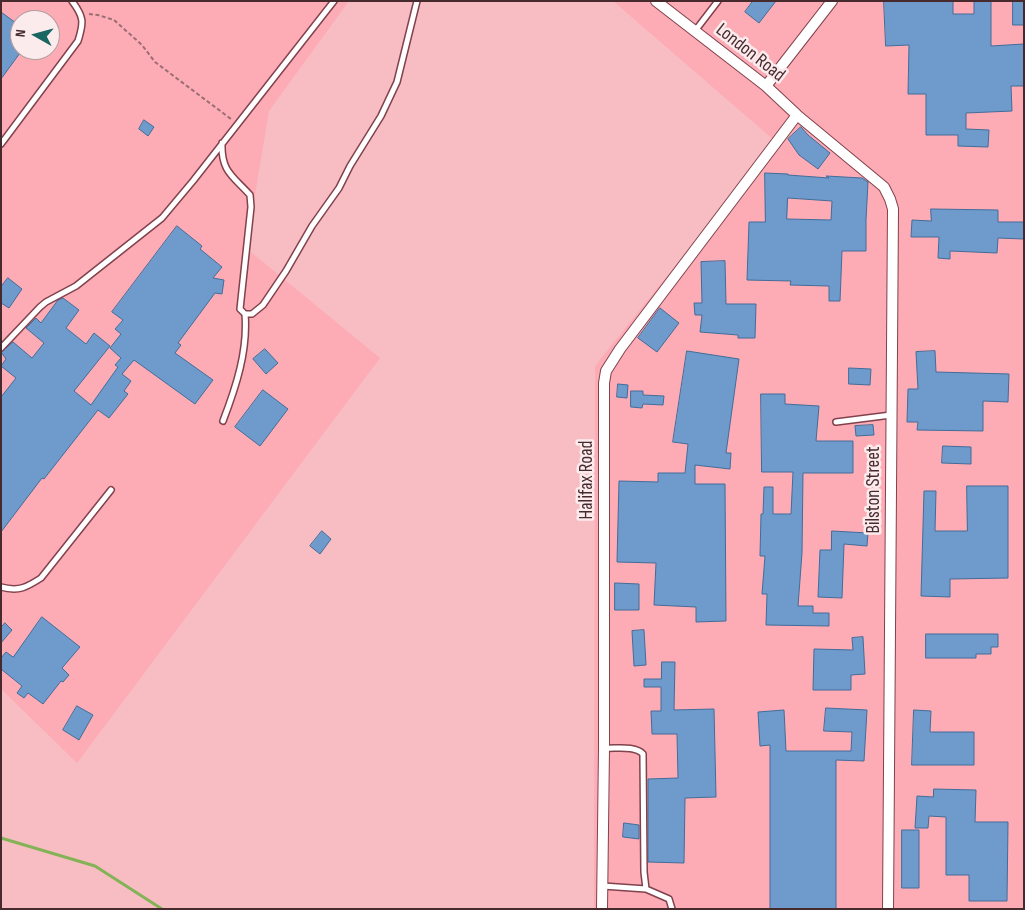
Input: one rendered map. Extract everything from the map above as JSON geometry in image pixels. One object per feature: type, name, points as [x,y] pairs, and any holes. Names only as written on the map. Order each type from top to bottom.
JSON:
[{"type":"street","name":"London Road","points":[[656,1],[766,86],[797,115]]},
{"type":"street","points":[[766,86],[832,1]]},
{"type":"street","name":"Bilston Street","points":[[797,115],[884,188],[893,209],[888,909]]},
{"type":"street","name":"Halifax Road","points":[[602,909],[604,383],[606,371],[620,349],[797,115]]},
{"type":"lane","points":[[1,144],[78,41],[83,27],[82,14],[72,1]]},
{"type":"lane","points":[[1,348],[46,302],[76,286],[162,218],[193,182],[334,1]]},
{"type":"lane","points":[[222,143],[222,156],[226,168],[232,178],[250,196],[251,207],[240,309],[245,314],[252,314],[264,305],[312,226],[339,188],[350,166],[381,116],[397,82],[416,1]]},
{"type":"lane","points":[[695,32],[718,1]]},
{"type":"lane","points":[[223,421],[234,391],[244,348],[245,314]]},
{"type":"lane","points":[[836,422],[892,415]]},
{"type":"lane","points":[[1,587],[13,590],[28,586],[41,578],[111,490]]},
{"type":"lane","points":[[604,748],[635,749],[640,750],[643,754],[644,872],[646,889]]},
{"type":"lane","points":[[603,886],[646,889],[669,899],[672,909]]},
{"type":"path","points":[[82,14],[98,15],[114,20],[142,45],[155,62],[237,124]]},
{"type":"shaded area","points":[[1,1],[349,1],[269,111],[246,248],[380,358],[77,763],[1,689]]},
{"type":"shaded area","points":[[613,1],[1024,1],[1024,909],[594,909],[595,366],[775,141]]},
{"type":"building","points":[[753,1],[776,1],[759,23],[745,12]]},
{"type":"building","points":[[884,1],[953,1],[953,14],[974,14],[974,1],[991,1],[991,46],[1024,44],[1024,86],[1011,86],[1012,111],[966,113],[966,129],[989,130],[988,147],[958,146],[958,135],[926,135],[926,94],[908,94],[909,45],[886,46]]},
{"type":"building","points":[[1013,1],[1024,1],[1024,25],[1013,25]]},
{"type":"building","points":[[1,12],[10,19],[10,60],[15,60],[1,79]]},
{"type":"building","points":[[144,120],[154,127],[148,136],[139,129]]},
{"type":"building","points":[[801,127],[830,153],[818,169],[799,155],[788,139]]},
{"type":"building","points":[[765,173],[829,178],[826,176],[862,178],[868,182],[866,251],[842,251],[840,301],[829,301],[829,286],[790,285],[791,281],[747,280],[749,222],[765,222]],"holes":[[[788,198],[832,201],[831,220],[787,219]]]},
{"type":"building","points":[[931,209],[998,210],[998,222],[1024,222],[1024,239],[998,238],[997,253],[950,251],[950,259],[938,258],[939,237],[911,237],[912,220],[931,221]]},
{"type":"building","points":[[177,226],[202,246],[200,249],[222,267],[213,278],[224,280],[222,294],[215,293],[178,343],[181,345],[175,353],[213,380],[195,404],[134,360],[122,374],[131,381],[124,391],[128,394],[109,418],[98,410],[44,479],[42,478],[1,532],[1,397],[16,378],[1,366],[6,359],[1,352],[13,342],[32,358],[44,343],[26,328],[36,318],[41,323],[58,300],[63,298],[79,310],[66,328],[86,344],[94,333],[110,346],[74,391],[91,405],[118,367],[115,365],[121,358],[110,348],[121,334],[115,329],[123,320],[112,312]]},
{"type":"building","points":[[725,261],[726,304],[756,304],[755,338],[738,338],[738,335],[700,332],[702,315],[695,315],[694,303],[702,303],[701,262]]},
{"type":"building","points":[[8,278],[22,289],[9,308],[1,303],[1,287]]},
{"type":"building","points":[[660,308],[679,323],[657,352],[638,338]]},
{"type":"building","points":[[265,349],[278,363],[266,374],[253,359]]},
{"type":"building","points":[[687,351],[739,359],[726,453],[731,453],[730,469],[695,465],[695,484],[725,484],[726,621],[696,622],[696,607],[654,605],[656,563],[617,562],[619,481],[658,482],[658,473],[685,473],[688,444],[673,442]]},
{"type":"building","points":[[935,351],[936,372],[1009,374],[1008,402],[983,401],[983,431],[917,430],[918,422],[907,422],[908,389],[918,389],[916,352]]},
{"type":"building","points":[[849,368],[871,369],[870,385],[849,384]]},
{"type":"building","points":[[618,384],[628,385],[627,398],[617,397]]},
{"type":"building","points":[[263,390],[288,409],[260,446],[235,427]]},
{"type":"building","points":[[631,391],[643,391],[643,395],[664,396],[663,405],[643,404],[642,408],[631,407]]},
{"type":"building","points":[[761,394],[785,394],[785,404],[819,406],[816,441],[853,441],[853,473],[803,473],[802,553],[798,606],[813,606],[813,613],[829,613],[829,626],[766,625],[767,594],[762,594],[765,556],[760,556],[764,487],[773,487],[773,514],[791,514],[793,472],[762,472]]},
{"type":"building","points":[[873,425],[874,435],[856,436],[855,426]]},
{"type":"building","points":[[943,446],[971,447],[971,464],[942,463]]},
{"type":"building","points":[[967,486],[1008,486],[1008,578],[950,579],[950,597],[921,596],[924,491],[936,491],[935,531],[967,531]]},
{"type":"building","points":[[322,531],[331,539],[320,554],[310,546]]},
{"type":"building","points":[[832,531],[868,533],[867,546],[844,544],[842,598],[818,597],[820,550],[831,550]]},
{"type":"building","points":[[615,583],[639,584],[639,610],[615,610]]},
{"type":"building","points":[[42,617],[80,647],[62,668],[69,675],[63,682],[61,681],[43,704],[28,693],[24,698],[17,693],[22,686],[1,669],[1,658],[6,652],[13,657]]},
{"type":"building","points":[[5,623],[12,630],[1,643],[1,628]]},
{"type":"building","points":[[644,630],[646,665],[634,666],[632,631]]},
{"type":"building","points":[[926,634],[998,634],[998,647],[991,647],[991,654],[976,654],[976,658],[926,658]]},
{"type":"building","points":[[863,637],[865,674],[851,675],[851,690],[813,690],[814,649],[853,650],[852,638]]},
{"type":"building","points":[[662,662],[675,662],[674,710],[714,709],[716,797],[685,798],[684,863],[648,862],[648,779],[678,778],[677,734],[652,734],[651,711],[661,711],[661,687],[644,687],[644,679],[661,679]]},
{"type":"building","points":[[77,706],[93,715],[79,740],[63,730]]},
{"type":"building","points":[[826,708],[867,710],[864,761],[836,760],[836,909],[770,909],[770,745],[760,746],[758,712],[784,710],[786,751],[851,751],[852,732],[824,731]]},
{"type":"building","points":[[914,710],[931,711],[930,732],[974,732],[974,765],[912,765]]},
{"type":"building","points":[[934,789],[976,790],[975,822],[1008,822],[1007,901],[969,901],[969,875],[946,875],[946,817],[929,816],[928,828],[915,828],[917,796],[933,797]]},
{"type":"building","points":[[624,823],[639,825],[639,839],[623,837]]},
{"type":"building","points":[[902,830],[919,830],[919,888],[902,888]]},
{"type":"waterway","points":[[1,838],[95,866],[162,909]]}]
